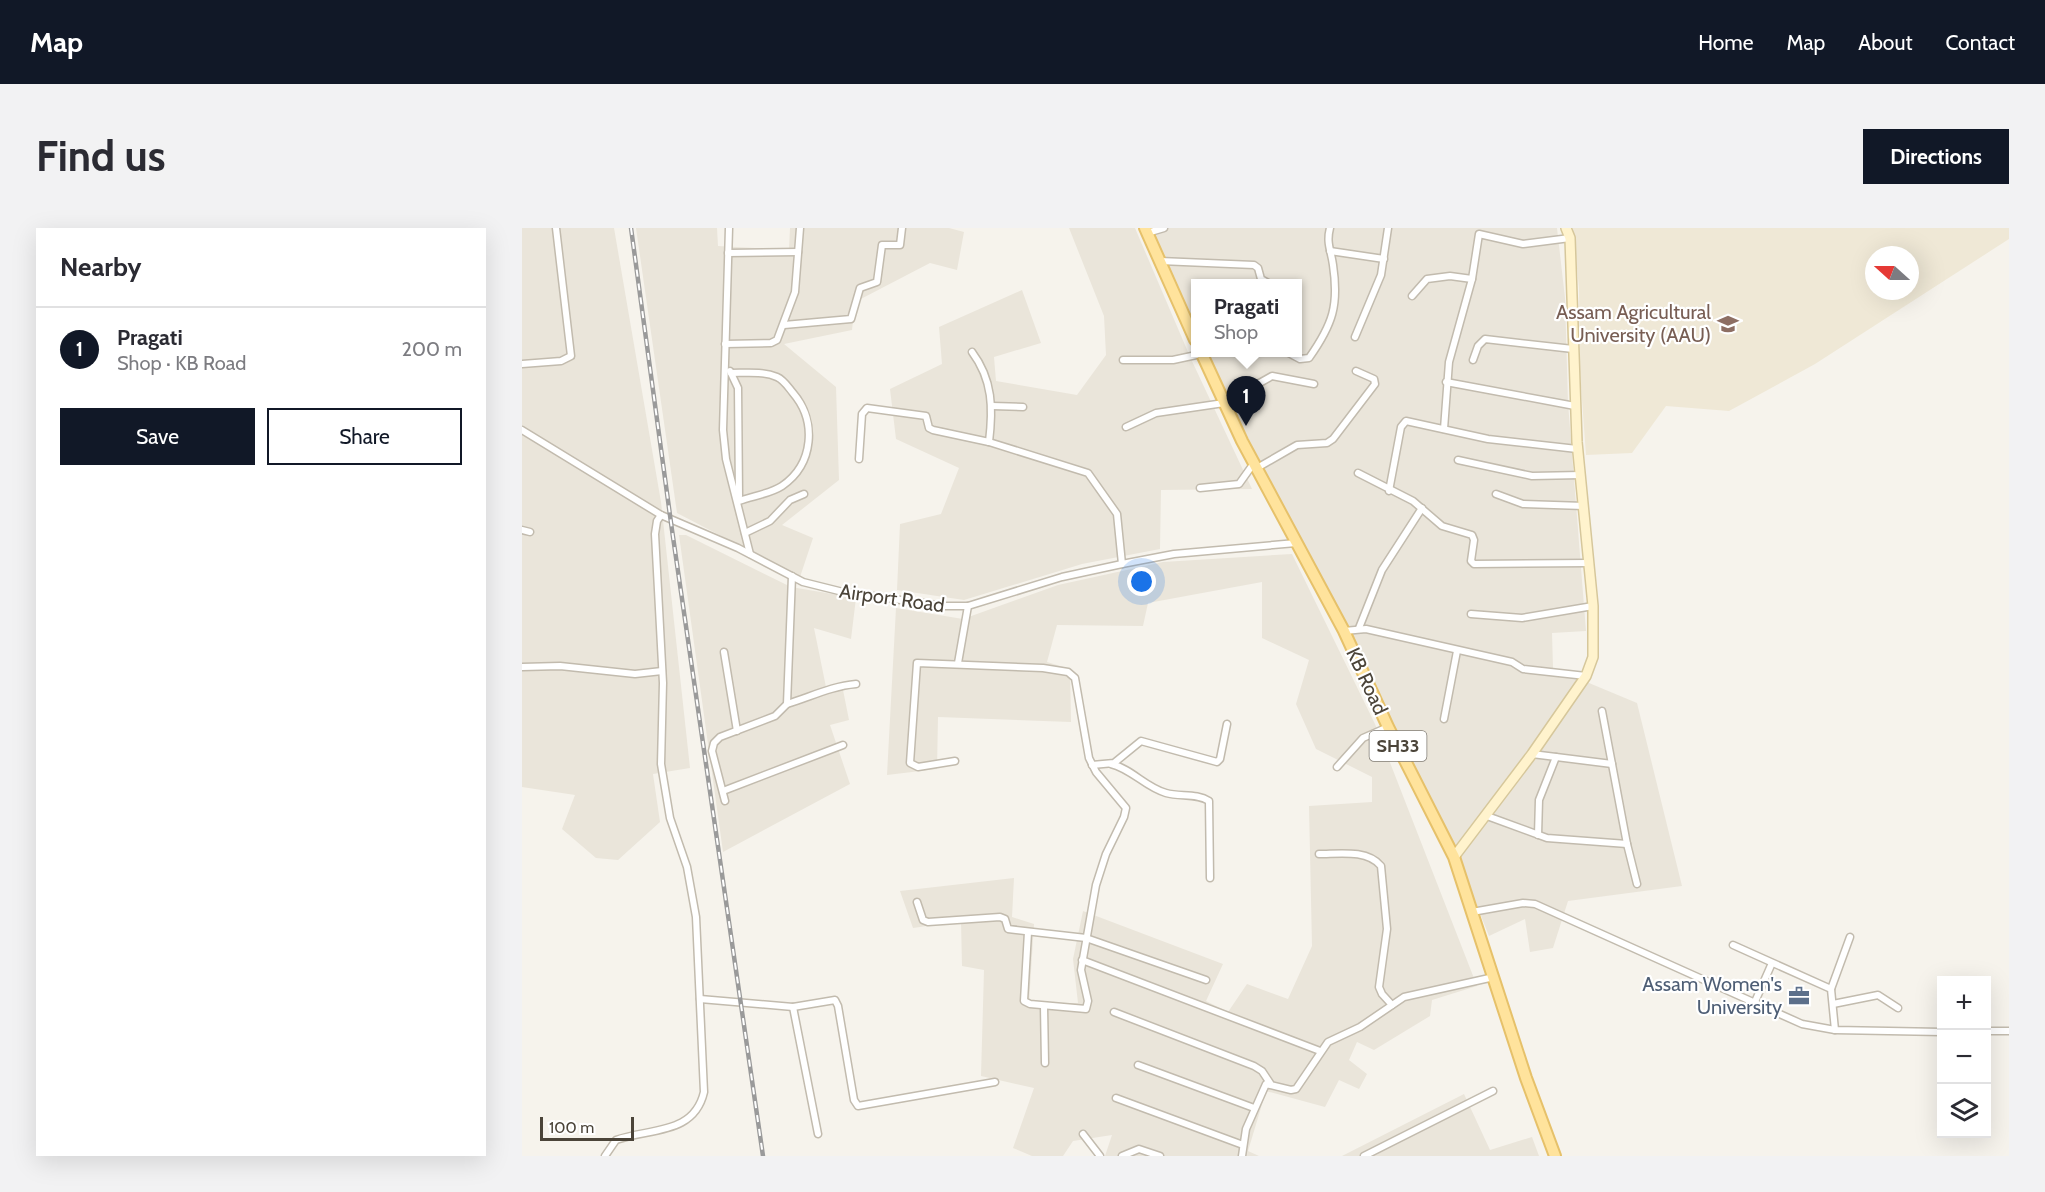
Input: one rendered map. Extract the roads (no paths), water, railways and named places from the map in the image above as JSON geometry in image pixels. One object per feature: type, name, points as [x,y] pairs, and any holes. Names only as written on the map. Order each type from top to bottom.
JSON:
[{"type":"main road","points":[[1146,230],[1191,331]]},
{"type":"main road","points":[[1454,857],[1487,816],[1586,676],[1594,649],[1593,606],[1575,406],[1568,233]]},
{"type":"main road","name":"KB Road","points":[[1203,357],[1255,465],[1344,631],[1388,726],[1454,857],[1526,1078],[1555,1156]]},
{"type":"street","points":[[522,363],[561,361],[571,356],[556,228]]},
{"type":"street","points":[[729,228],[723,430],[726,459],[739,503],[750,554]]},
{"type":"street","points":[[725,344],[771,343],[777,340],[795,292],[800,228]]},
{"type":"street","points":[[784,325],[850,319],[860,288],[877,282],[882,245],[900,245],[902,228]]},
{"type":"street","points":[[1146,230],[1164,228]]},
{"type":"street","points":[[1296,357],[1309,358],[1334,313],[1337,295],[1327,243],[1330,228]]},
{"type":"street","points":[[1355,338],[1381,275],[1388,228]]},
{"type":"street","points":[[1444,429],[1446,382],[1472,279],[1479,234],[1524,244],[1568,233]]},
{"type":"street","points":[[1330,251],[1384,260]]},
{"type":"street","points":[[728,253],[798,252]]},
{"type":"street","points":[[1160,261],[1254,265],[1258,268],[1261,279]]},
{"type":"street","points":[[1412,296],[1427,279],[1454,276],[1472,279]]},
{"type":"street","points":[[1473,360],[1478,346],[1485,339],[1573,348]]},
{"type":"street","points":[[972,352],[984,370],[992,406],[989,442]]},
{"type":"street","points":[[1123,360],[1165,360],[1191,355]]},
{"type":"street","points":[[726,364],[738,388],[739,503]]},
{"type":"street","points":[[1200,488],[1239,484],[1255,465],[1297,445],[1327,443],[1333,439],[1375,384],[1374,379],[1356,371]]},
{"type":"street","points":[[731,373],[763,374],[779,378],[804,406],[809,424],[806,451],[788,481],[773,490],[739,503]]},
{"type":"street","points":[[1126,427],[1156,413],[1224,403],[1272,376],[1314,384]]},
{"type":"street","points":[[1446,382],[1575,406]]},
{"type":"street","points":[[992,406],[1023,407]]},
{"type":"street","points":[[859,459],[862,414],[867,408],[926,416],[929,428],[933,430],[989,442],[1078,469],[1091,476],[1117,514],[1122,564]]},
{"type":"street","points":[[1389,491],[1404,422],[1427,424],[1488,439],[1578,449]]},
{"type":"street","name":"Airport Road","points":[[522,430],[661,515],[750,554],[792,576],[834,590],[944,606],[968,606],[1062,577],[1122,564],[1183,553],[1296,543]]},
{"type":"street","points":[[1458,460],[1532,476],[1581,475]]},
{"type":"street","points":[[1358,473],[1389,491],[1413,501],[1442,526],[1472,535],[1474,540],[1471,561],[1474,564],[1589,563]]},
{"type":"street","points":[[745,533],[773,518],[790,500],[804,494]]},
{"type":"street","points":[[1496,494],[1523,504],[1584,506]]},
{"type":"street","points":[[1359,628],[1382,570],[1422,508]]},
{"type":"street","points":[[605,1156],[616,1140],[680,1124],[698,1112],[705,1082],[694,900],[687,867],[670,818],[661,764],[662,671],[655,557],[656,525],[661,515]]},
{"type":"street","points":[[522,530],[530,532]]},
{"type":"street","points":[[787,704],[792,576]]},
{"type":"street","points":[[958,663],[968,606]]},
{"type":"street","points":[[1472,614],[1515,618],[1593,606]]},
{"type":"street","points":[[1344,631],[1359,628],[1512,662],[1523,669],[1586,676]]},
{"type":"street","points":[[1444,719],[1457,651]]},
{"type":"street","points":[[724,652],[737,730]]},
{"type":"street","points":[[955,761],[914,766],[910,763],[915,665],[921,662],[958,663],[1043,668],[1072,674],[1077,685],[1086,749],[1092,765],[1124,803],[1126,812],[1099,873],[1082,960],[1081,976],[1088,1006],[1083,1010],[1027,1003],[1023,998],[1028,932]]},
{"type":"street","points":[[522,668],[560,666],[640,674],[662,671]]},
{"type":"street","points":[[725,801],[712,746],[720,737],[775,716],[787,704],[821,694],[833,687],[856,684]]},
{"type":"street","points":[[1602,711],[1627,844],[1638,884]]},
{"type":"street","points":[[1111,764],[1141,741],[1217,762],[1221,759],[1227,724]]},
{"type":"street","points":[[1337,767],[1363,738],[1388,726]]},
{"type":"street","points":[[723,791],[843,745]]},
{"type":"street","points":[[1532,754],[1612,764]]},
{"type":"street","points":[[1538,835],[1539,800],[1556,757]]},
{"type":"street","points":[[1092,765],[1111,764],[1126,768],[1145,783],[1162,792],[1209,801],[1210,878]]},
{"type":"street","points":[[1487,816],[1538,835],[1559,840],[1627,844]]},
{"type":"street","points":[[1319,854],[1363,855],[1373,859],[1381,866],[1387,928],[1379,987],[1392,1005]]},
{"type":"street","points":[[917,902],[923,920],[928,922],[1000,917],[1005,919],[1008,929],[1086,938],[1206,980]]},
{"type":"street","points":[[1472,912],[1523,903],[1535,904],[1802,1024],[1835,1030],[1937,1032]]},
{"type":"street","points":[[1835,1030],[1831,989],[1850,937]]},
{"type":"street","points":[[1733,945],[1831,989]]},
{"type":"street","points":[[1082,960],[1320,1051]]},
{"type":"street","points":[[1754,1004],[1772,963]]},
{"type":"street","points":[[1114,1012],[1254,1066],[1262,1071],[1270,1083],[1291,1090],[1296,1089],[1328,1042],[1360,1027],[1392,1005],[1419,992],[1494,977]]},
{"type":"street","points":[[1833,1004],[1878,996],[1898,1008]]},
{"type":"street","points":[[700,999],[793,1006],[837,1002],[854,1101],[858,1106],[995,1082]]},
{"type":"street","points":[[793,1006],[818,1134]]},
{"type":"street","points":[[1044,1006],[1045,1063]]},
{"type":"street","points":[[1991,1031],[2009,1031]]},
{"type":"street","points":[[1138,1065],[1254,1108]]},
{"type":"street","points":[[1242,1156],[1254,1108],[1264,1086],[1270,1083]]},
{"type":"street","points":[[1364,1156],[1493,1091]]},
{"type":"street","points":[[1116,1098],[1243,1145]]},
{"type":"street","points":[[1083,1134],[1100,1156]]},
{"type":"street","points":[[1122,1156],[1138,1149],[1160,1156]]},
{"type":"railway","points":[[631,228],[672,530],[763,1156]]},
{"type":"place","name":"Assam Agricultural University (AAU)","points":[[1728,324]]},
{"type":"place","name":"Pragati","points":[[1246,426]]},
{"type":"place","name":"Assam Women's University","points":[[1799,996]]}]
